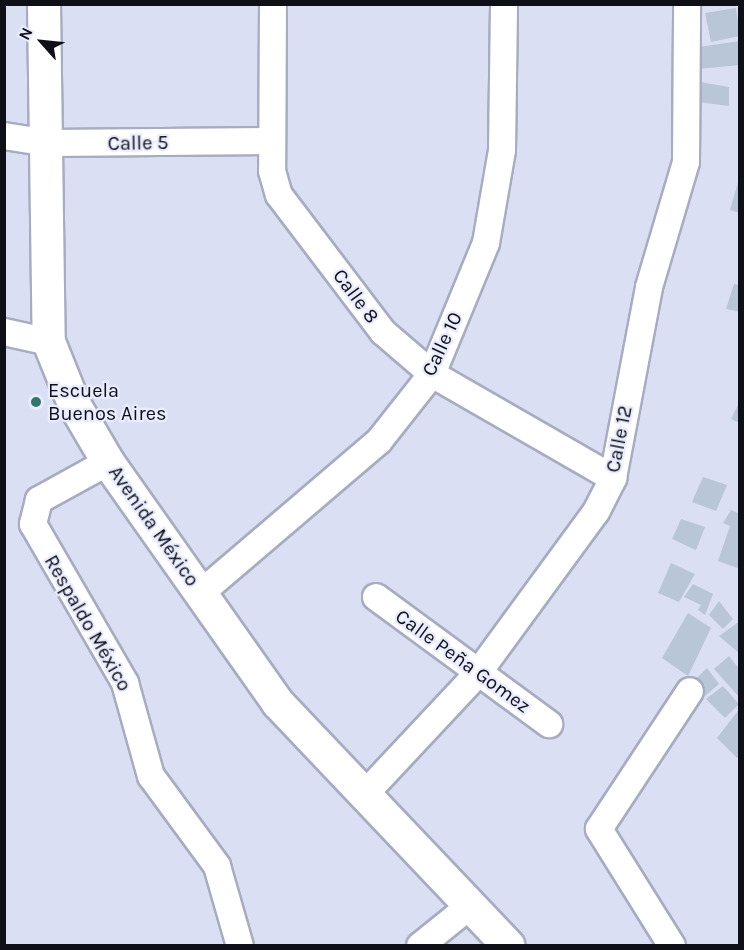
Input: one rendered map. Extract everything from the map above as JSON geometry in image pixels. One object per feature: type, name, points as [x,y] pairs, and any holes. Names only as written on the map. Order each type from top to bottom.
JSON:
[{"type":"street","name":"Avenida México","points":[[44,4],[49,143],[49,342],[74,404],[108,462],[278,703],[510,945]]},
{"type":"street","name":"Calle 8","points":[[273,4],[271,141],[279,195],[383,332],[432,374],[613,478]]},
{"type":"street","name":"Calle 10","points":[[201,593],[379,441],[432,374],[486,243],[502,150],[504,4]]},
{"type":"street","name":"Calle 12","points":[[364,795],[478,673],[596,512],[613,478],[649,288],[686,162],[687,4]]},
{"type":"street","name":"Calle 5","points":[[4,136],[49,143],[271,141]]},
{"type":"street","points":[[4,332],[49,342]]},
{"type":"street","name":"Respaldo México","points":[[108,462],[39,500],[33,524],[125,683],[151,776],[217,866],[240,945]]},
{"type":"street","name":"Calle Peña Gomez","points":[[376,597],[549,724]]},
{"type":"street","points":[[672,945],[599,829],[690,691]]},
{"type":"street","points":[[420,945],[472,904]]},
{"type":"building","points":[[736,8],[740,36],[711,42],[705,13]]},
{"type":"building","points":[[740,41],[740,65],[698,69],[698,47]]},
{"type":"building","points":[[700,82],[729,87],[729,106],[698,102]]},
{"type":"building","points":[[740,179],[740,213],[730,210]]},
{"type":"building","points":[[734,284],[740,285],[740,312],[726,309]]},
{"type":"building","points":[[740,401],[740,423],[731,419]]},
{"type":"building","points":[[703,477],[727,485],[716,511],[692,502]]},
{"type":"building","points":[[731,510],[740,514],[740,569],[718,561],[730,526],[723,523]]},
{"type":"building","points":[[681,519],[705,527],[696,550],[672,539]]},
{"type":"building","points":[[671,563],[695,574],[679,602],[658,593]]},
{"type":"building","points":[[693,584],[713,594],[705,615],[698,610],[701,605],[684,597]]},
{"type":"building","points":[[719,601],[733,619],[723,629],[709,615]]},
{"type":"building","points":[[688,613],[711,628],[688,676],[662,658]]},
{"type":"building","points":[[740,621],[740,654],[719,636]]},
{"type":"building","points":[[729,656],[740,670],[740,698],[714,669]]},
{"type":"building","points":[[707,668],[719,684],[705,696],[693,682]]},
{"type":"building","points":[[723,686],[739,704],[725,718],[706,699]]},
{"type":"building","points":[[740,708],[740,755],[737,758],[717,738]]},
{"type":"place","name":"Escuela Buenos Aires","points":[[36,402]]}]
